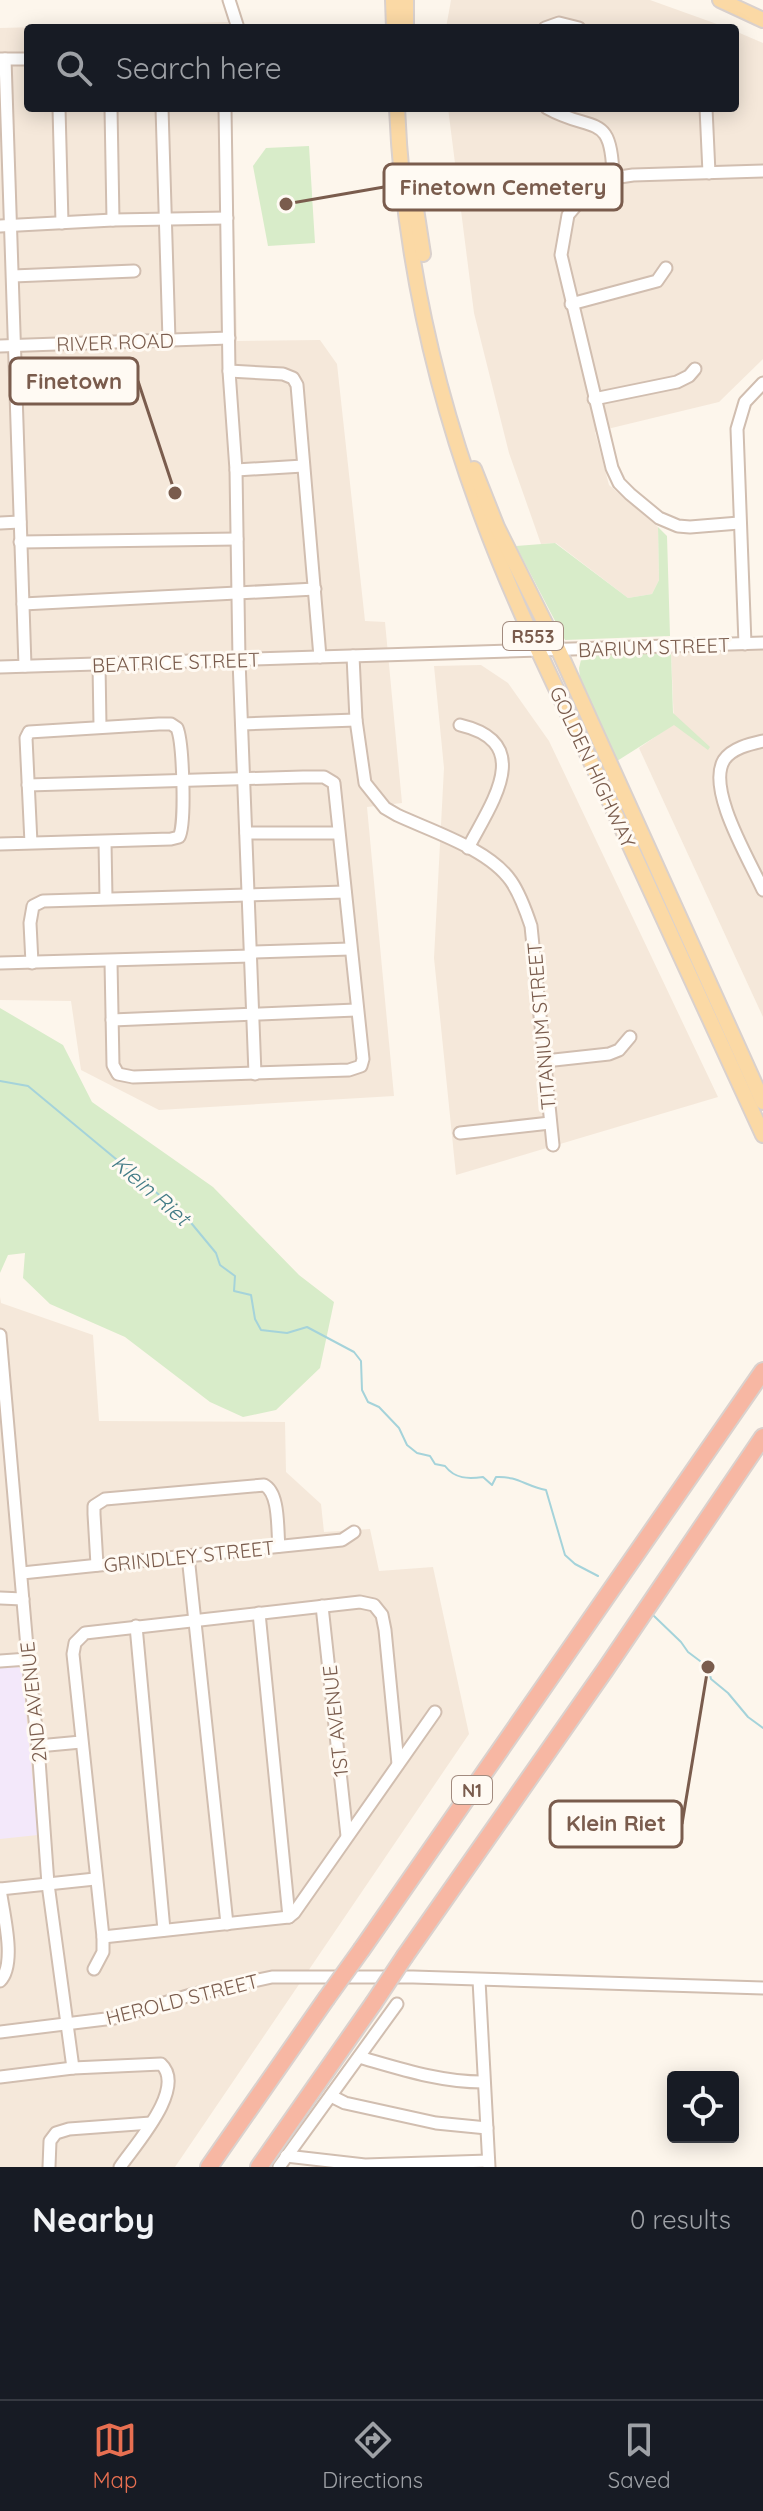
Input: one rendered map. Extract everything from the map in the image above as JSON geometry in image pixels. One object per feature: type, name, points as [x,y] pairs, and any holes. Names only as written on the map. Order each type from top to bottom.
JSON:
[{"type":"highway","name":"N1","points":[[209,2167],[763,1371]]},
{"type":"highway","name":"N1","points":[[259,2167],[763,1437]]},
{"type":"main road","points":[[393,0],[394,24]]},
{"type":"main road","points":[[406,0],[406,24]]},
{"type":"main road","points":[[720,0],[763,20]]},
{"type":"main road","name":"GOLDEN HIGHWAY","points":[[397,112],[407,218],[417,282],[432,352],[462,462],[538,650],[763,1135]]},
{"type":"main road","name":"GOLDEN HIGHWAY","points":[[405,112],[408,158],[427,283],[454,402],[474,468],[497,527],[559,651],[763,1102]]},
{"type":"street","points":[[229,0],[237,24]]},
{"type":"street","points":[[24,59],[2,59],[5,226],[13,276],[25,666]]},
{"type":"street","points":[[59,112],[62,223]]},
{"type":"street","points":[[111,112],[113,220]]},
{"type":"street","points":[[162,112],[169,340]]},
{"type":"street","points":[[225,112],[229,371],[236,470],[239,660],[255,1074]]},
{"type":"street","points":[[558,112],[607,134],[613,152],[613,178]]},
{"type":"street","points":[[706,112],[709,173]]},
{"type":"street","points":[[739,523],[678,526],[645,508],[619,483],[594,399],[561,255],[568,215],[591,190],[613,178],[763,171]]},
{"type":"street","points":[[5,226],[227,218]]},
{"type":"street","points":[[571,304],[657,281],[666,268]]},
{"type":"street","points":[[13,276],[134,271]]},
{"type":"street","name":"RIVER ROAD","points":[[0,346],[229,338]]},
{"type":"street","points":[[594,399],[677,382],[695,369]]},
{"type":"street","points":[[229,371],[283,374],[296,380],[320,657]]},
{"type":"street","points":[[745,644],[737,429],[745,402],[763,383]]},
{"type":"street","points":[[236,470],[303,466]]},
{"type":"street","points":[[0,523],[20,522]]},
{"type":"street","points":[[20,542],[237,539]]},
{"type":"street","points":[[23,604],[315,589]]},
{"type":"street","name":"BARIUM STREET","points":[[353,656],[763,643]]},
{"type":"street","name":"BEATRICE STREET","points":[[0,667],[353,656]]},
{"type":"street","name":"TITANIUM STREET","points":[[353,656],[356,720],[365,783],[374,797],[397,815],[484,857],[509,878],[531,926],[553,1145]]},
{"type":"street","points":[[99,664],[100,726]]},
{"type":"street","points":[[242,724],[356,720]]},
{"type":"street","points":[[0,844],[105,842],[179,837],[182,824],[180,734],[174,725],[100,726],[29,732],[26,738],[31,843]]},
{"type":"street","points":[[460,725],[476,729],[488,738],[501,754],[503,767],[501,784],[468,848]]},
{"type":"street","points":[[763,741],[731,752],[722,762],[720,774],[726,810],[763,890]]},
{"type":"street","points":[[28,785],[319,776],[331,779],[335,787],[363,1059],[357,1069],[255,1074],[118,1074],[113,1065],[111,962]]},
{"type":"street","points":[[246,833],[338,833]]},
{"type":"street","points":[[105,842],[106,898]]},
{"type":"street","points":[[32,963],[30,923],[33,906],[43,901],[345,892]]},
{"type":"street","points":[[0,963],[111,962],[350,949]]},
{"type":"street","points":[[112,1020],[356,1010]]},
{"type":"street","points":[[545,1061],[609,1054],[619,1050],[630,1037]]},
{"type":"street","points":[[460,1133],[550,1123]]},
{"type":"street","name":"2ND AVENUE","points":[[0,1335],[48,1884],[73,2068]]},
{"type":"street","points":[[97,1565],[94,1506],[99,1501],[258,1484],[270,1488],[274,1496],[279,1546]]},
{"type":"street","name":"GRINDLEY STREET","points":[[22,1573],[342,1540],[354,1532]]},
{"type":"street","points":[[188,1556],[227,1924]]},
{"type":"street","points":[[0,1598],[23,1599]]},
{"type":"street","points":[[94,1969],[103,1952],[103,1937],[73,1654],[75,1643],[85,1633],[369,1603],[378,1608],[382,1615],[398,1764]]},
{"type":"street","name":"1ST AVENUE","points":[[322,1606],[347,1836]]},
{"type":"street","points":[[259,1613],[289,1917]]},
{"type":"street","points":[[136,1626],[164,1930]]},
{"type":"street","points":[[0,1661],[28,1659]]},
{"type":"street","points":[[103,1937],[289,1917],[303,1902],[435,1712]]},
{"type":"street","points":[[38,1746],[81,1742]]},
{"type":"street","points":[[0,1981],[6,1975],[9,1960],[0,1889],[95,1879]]},
{"type":"street","name":"HEROLD STREET","points":[[0,2032],[114,2018],[194,1994],[272,1977],[413,1977],[763,1988]]},
{"type":"street","points":[[283,2162],[489,2164],[479,1980]]},
{"type":"street","points":[[283,2162],[397,2004]]},
{"type":"street","points":[[359,2057],[428,2077],[483,2082]]},
{"type":"street","points":[[0,2077],[73,2068],[161,2064],[169,2078],[168,2093],[120,2167]]},
{"type":"street","points":[[331,2096],[345,2103],[436,2123],[487,2128]]},
{"type":"street","points":[[49,2167],[50,2141],[62,2131],[151,2123]]},
{"type":"shaded area","points":[[451,0],[650,0],[717,24],[447,24]]},
{"type":"shaded area","points":[[228,22],[228,24],[152,24]]},
{"type":"shaded area","points":[[24,27],[24,112],[231,112],[237,341],[320,340],[337,364],[365,621],[385,622],[402,803],[367,807],[394,1096],[159,1110],[81,1070],[71,1001],[0,1000],[0,28]]},
{"type":"shaded area","points":[[739,33],[763,43],[763,359],[719,402],[595,432],[609,485],[658,527],[659,580],[652,594],[628,598],[556,543],[541,544],[509,453],[474,313],[449,112],[739,112]]},
{"type":"shaded area","points":[[763,647],[763,1017],[639,748],[674,724],[671,651]]},
{"type":"shaded area","points":[[481,665],[508,683],[549,741],[718,1097],[456,1175],[434,958],[444,768],[434,666]]},
{"type":"shaded area","points":[[0,1297],[1,1303],[93,1335],[99,1421],[285,1422],[286,1472],[321,1504],[324,1532],[370,1529],[379,1571],[433,1567],[469,1734],[175,2167],[0,2167]]},
{"type":"shaded area","points":[[15,1664],[22,1670],[38,1835],[0,1839],[0,1666]]},
{"type":"green space","points":[[309,146],[315,243],[268,246],[253,166],[266,148]]},
{"type":"green space","points":[[658,527],[667,536],[670,636],[565,640],[516,546],[555,543],[628,598],[652,594],[659,580]]},
{"type":"green space","points":[[671,651],[673,713],[710,747],[708,750],[674,725],[617,761],[580,678],[581,660],[596,653]]},
{"type":"green space","points":[[0,1008],[63,1045],[92,1102],[213,1187],[299,1275],[334,1302],[320,1368],[276,1410],[243,1417],[210,1402],[125,1337],[50,1304],[23,1278],[25,1253],[8,1255],[0,1273]]},
{"type":"waterway","name":"Klein Riet","points":[[0,1081],[28,1086],[187,1218],[216,1253],[220,1265],[235,1276],[234,1291],[251,1295],[255,1319],[261,1330],[287,1333],[307,1327],[354,1352],[361,1361],[362,1390],[368,1402],[379,1407],[399,1428],[407,1445],[417,1453],[430,1456],[435,1464],[445,1466],[462,1477],[483,1477],[492,1485],[496,1477],[510,1478],[546,1490],[565,1555],[598,1576]]},
{"type":"waterway","name":"Klein Riet","points":[[654,1616],[688,1652],[708,1667],[711,1679],[763,1728]]},
{"type":"place","name":"Finetown Cemetery","points":[[286,204]]},
{"type":"place","name":"Finetown","points":[[175,493]]},
{"type":"place","name":"Klein Riet","points":[[708,1667]]}]
